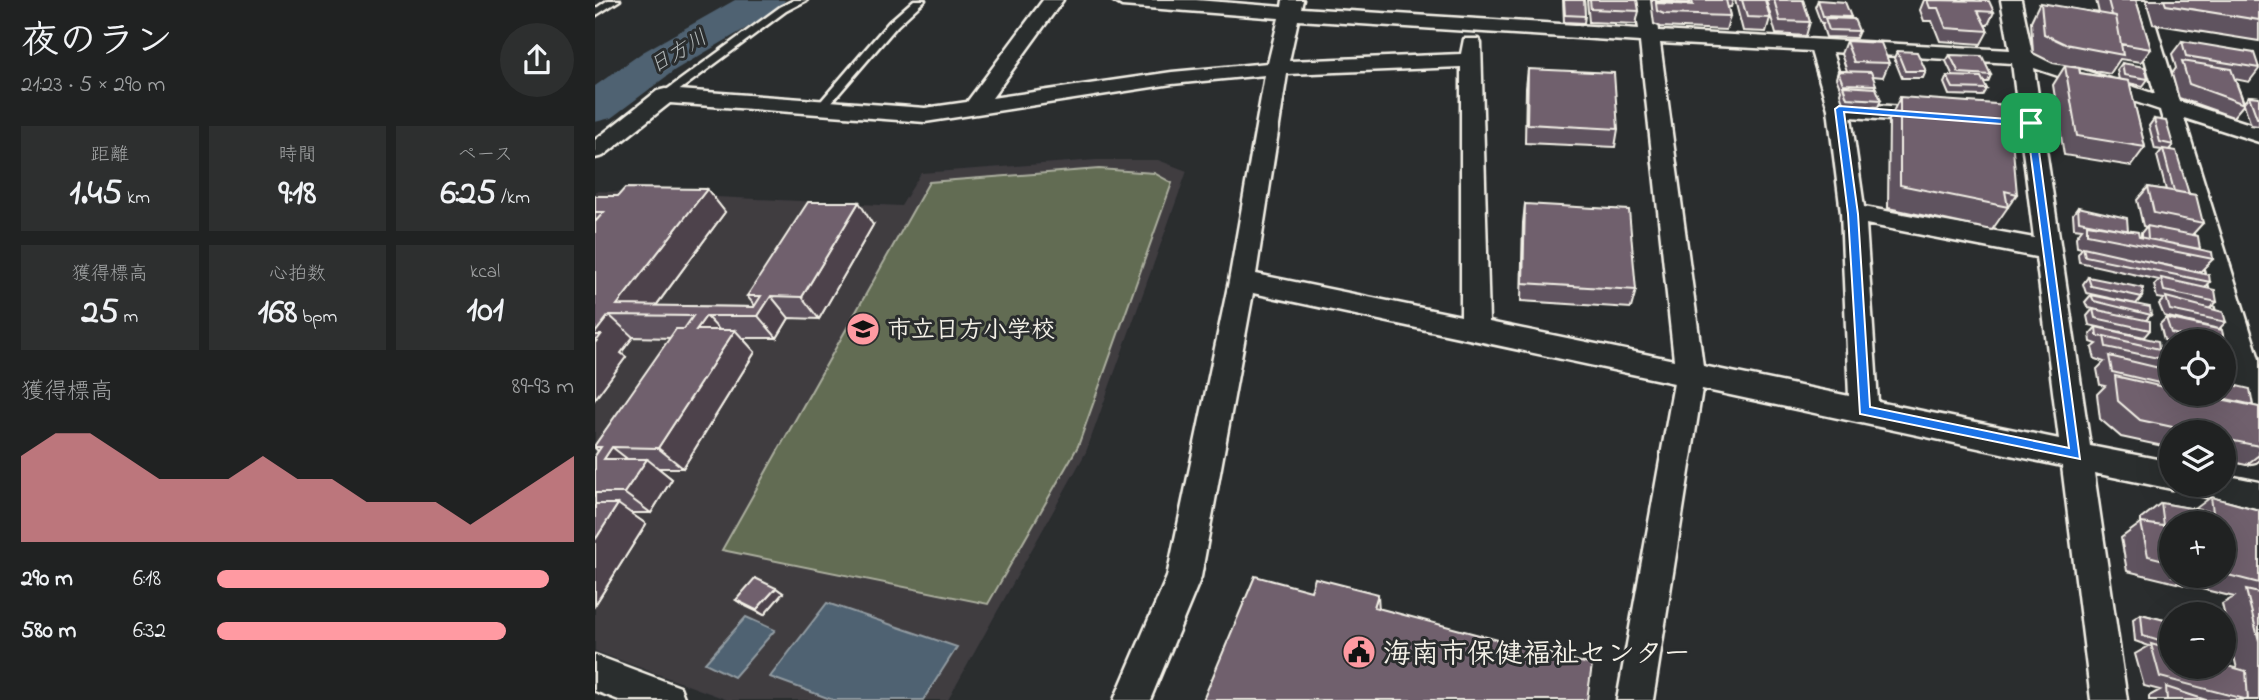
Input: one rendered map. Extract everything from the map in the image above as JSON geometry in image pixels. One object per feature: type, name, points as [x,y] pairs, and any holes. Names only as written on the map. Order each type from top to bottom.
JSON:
[{"type":"street","points":[[975,106],[1053,0]]},
{"type":"street","points":[[1122,0],[1291,7],[1471,26],[2022,57],[2259,135]]},
{"type":"street","points":[[1635,700],[1690,374],[1645,0]]},
{"type":"street","points":[[2011,0],[2022,57],[2109,700]]},
{"type":"street","points":[[2138,0],[2259,406]]},
{"type":"street","points":[[1132,700],[1184,577],[1242,281],[1277,68],[1291,7]]},
{"type":"street","points":[[1471,26],[1475,329]]},
{"type":"street","points":[[1819,45],[1839,109],[1853,214],[1864,411]]},
{"type":"street","points":[[595,151],[665,96],[925,115],[1172,78],[1277,68],[1471,60]]},
{"type":"street","points":[[1839,109],[1949,117]]},
{"type":"street","points":[[2004,121],[2031,123]]},
{"type":"street","points":[[1853,214],[2049,250]]},
{"type":"street","points":[[1242,281],[2159,473]]},
{"type":"street","points":[[2236,491],[2259,496]]},
{"type":"street","points":[[595,673],[667,700]]},
{"type":"lane","points":[[595,13],[615,0]]},
{"type":"lane","points":[[665,96],[783,9],[801,0]]},
{"type":"lane","points":[[820,109],[893,24],[920,0]]},
{"type":"shaded area","name":"市立日方小学校","points":[[1096,160],[1158,160],[1187,171],[1086,452],[948,700],[728,700],[595,651],[595,191],[901,206],[921,173]]},
{"type":"green space","points":[[1099,169],[1154,173],[1172,183],[1078,446],[988,604],[722,550],[929,182]]},
{"type":"water","points":[[827,603],[957,647],[923,700],[833,700],[770,677]]},
{"type":"water","points":[[746,617],[775,630],[734,677],[705,663]]},
{"type":"building","points":[[1564,0],[1584,0],[1585,16],[1565,15]]},
{"type":"building","points":[[1590,0],[1637,0],[1639,11],[1591,9]]},
{"type":"building","points":[[1689,0],[1690,3],[1656,1]]},
{"type":"building","points":[[1692,0],[1726,0],[1730,16],[1664,14],[1657,11],[1656,3],[1693,5]]},
{"type":"building","points":[[1742,0],[1765,0],[1770,18],[1747,17]]},
{"type":"building","points":[[1774,0],[1803,0],[1810,22],[1780,21]]},
{"type":"building","points":[[1818,0],[1845,2],[1851,17],[1823,16]]},
{"type":"building","points":[[1927,0],[1989,1],[1994,12],[1978,11],[1988,31],[1946,28],[1938,8],[1930,8]]},
{"type":"building","points":[[2108,0],[2136,0],[2151,49],[2121,44],[2116,16],[2112,15]]},
{"type":"building","points":[[2164,0],[2259,0],[2259,20],[2166,5]]},
{"type":"building","points":[[2041,3],[2116,16],[2123,55],[2065,44],[2044,34]]},
{"type":"building","points":[[1825,18],[1854,19],[1859,31],[1829,30]]},
{"type":"building","points":[[1846,41],[1881,43],[1889,63],[1854,62]]},
{"type":"building","points":[[2182,41],[2254,53],[2259,68],[2186,56]]},
{"type":"building","points":[[1897,51],[1917,52],[1926,71],[1905,71]]},
{"type":"building","points":[[1950,55],[1982,56],[1991,75],[1959,73]]},
{"type":"building","points":[[2182,61],[2231,69],[2244,104],[2189,84]]},
{"type":"building","points":[[2122,63],[2145,67],[2148,79],[2124,75]]},
{"type":"building","points":[[2065,66],[2079,68],[2080,73],[2129,81],[2145,147],[2077,136]]},
{"type":"building","points":[[1528,69],[1614,73],[1618,129],[1527,124]]},
{"type":"building","points":[[1838,71],[1871,72],[1876,85],[1843,84]]},
{"type":"building","points":[[1947,76],[1981,77],[1987,89],[1953,88]]},
{"type":"building","points":[[1843,86],[1876,88],[1881,100],[1847,98]]},
{"type":"building","points":[[2249,96],[2259,97],[2259,118],[2257,118]]},
{"type":"building","points":[[1900,97],[2009,105],[2017,194],[2005,191],[2008,207],[1900,185]]},
{"type":"building","points":[[2154,119],[2166,121],[2173,145],[2160,142]]},
{"type":"building","points":[[2163,149],[2176,151],[2189,194],[2174,191]]},
{"type":"building","points":[[2148,187],[2196,195],[2203,223],[2154,213]]},
{"type":"building","points":[[625,188],[707,189],[617,305],[754,307],[761,296],[747,296],[808,202],[859,202],[802,297],[771,296],[758,316],[706,316],[696,330],[735,330],[658,448],[612,447],[604,459],[647,459],[624,493],[595,493],[595,456],[601,447],[595,445],[676,329],[684,329],[693,316],[609,315],[595,333],[595,222],[604,212],[595,212],[595,196],[618,196]]},
{"type":"building","points":[[1525,204],[1629,210],[1636,290],[1523,283]]},
{"type":"building","points":[[2078,207],[2127,218],[2128,231],[2079,221]]},
{"type":"building","points":[[2087,224],[2138,232],[2139,237],[2212,252],[2213,259],[2087,234]]},
{"type":"building","points":[[2147,226],[2198,236],[2200,249],[2148,239]]},
{"type":"building","points":[[2083,247],[2209,275],[2210,282],[2085,256]]},
{"type":"building","points":[[2088,277],[2143,288],[2142,297],[2091,286]]},
{"type":"building","points":[[2161,278],[2215,290],[2217,302],[2164,291]]},
{"type":"building","points":[[2091,295],[2150,307],[2151,315],[2094,301]]},
{"type":"building","points":[[2166,297],[2223,312],[2226,322],[2170,310]]},
{"type":"building","points":[[2093,309],[2150,321],[2150,330],[2095,318]]},
{"type":"building","points":[[2166,318],[2217,329],[2170,329]]},
{"type":"building","points":[[2096,327],[2158,341],[2159,349],[2104,336],[2097,336]]},
{"type":"building","points":[[2104,336],[2159,349],[2159,358],[2106,347]]},
{"type":"building","points":[[2109,356],[2159,368],[2159,383],[2112,372]]},
{"type":"building","points":[[2115,376],[2159,386],[2159,406],[2236,406],[2236,402],[2259,407],[2259,446],[2236,441],[2236,420],[2159,420],[2159,424],[2140,420],[2118,401]]},
{"type":"building","points":[[2236,386],[2250,389],[2253,405],[2236,401]]},
{"type":"building","points":[[2211,497],[2259,510],[2259,583],[2236,577],[2236,511],[2213,511]]},
{"type":"building","points":[[2161,503],[2207,511],[2162,511]]},
{"type":"building","points":[[595,504],[618,504],[595,540]]},
{"type":"building","points":[[2141,523],[2159,525],[2159,559],[2148,556]]},
{"type":"building","name":"海南市保健福祉センター","points":[[1255,576],[1311,591],[1315,578],[1378,594],[1374,607],[1592,665],[1587,700],[1203,700]]},
{"type":"building","points":[[755,578],[776,588],[756,610],[736,600]]},
{"type":"building","points":[[2246,590],[2259,593],[2259,641]]},
{"type":"building","points":[[2141,614],[2159,619],[2159,641],[2143,636]]},
{"type":"building","points":[[2151,644],[2159,646],[2159,673]]},
{"type":"building","points":[[2236,668],[2246,671],[2248,700],[2168,679],[2236,679]]},
{"type":"building","points":[[2166,687],[2206,700],[2167,700]]},
{"type":"waterway","name":"日方川","points":[[595,108],[659,61],[765,0]]},
{"type":"place","name":"市立日方小学校","points":[[863,329]]},
{"type":"place","name":"海南市保健福祉センター","points":[[1359,652]]},
{"type":"route","points":[[1839,109],[2031,123],[2076,455],[1864,411],[1853,214],[1839,109]]}]
